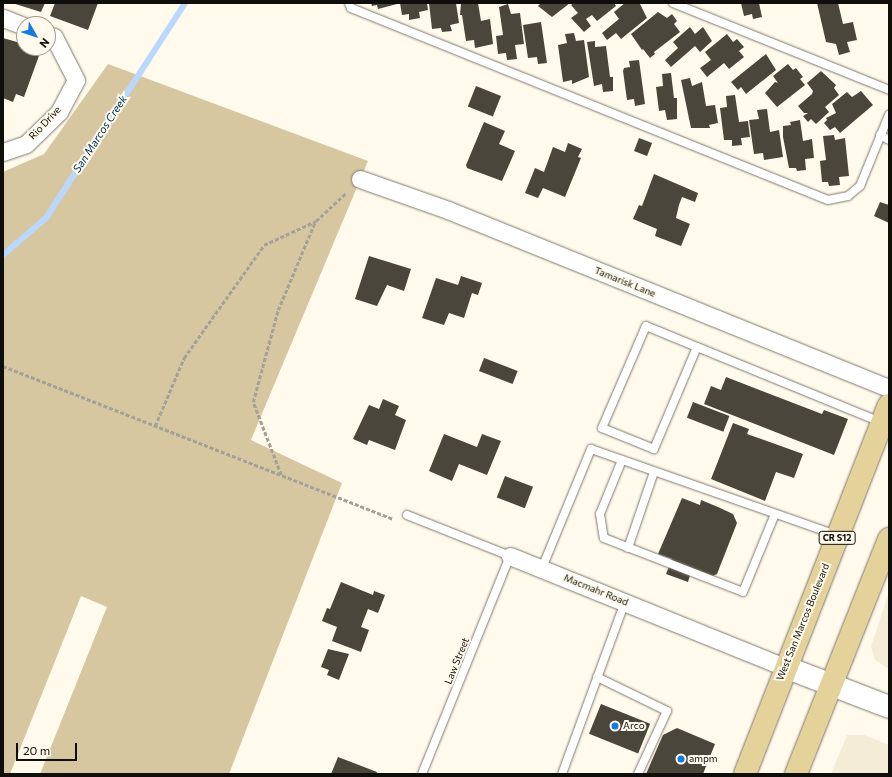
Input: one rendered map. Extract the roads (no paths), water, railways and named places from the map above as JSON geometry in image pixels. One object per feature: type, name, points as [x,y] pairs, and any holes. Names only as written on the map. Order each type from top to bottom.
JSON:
[{"type":"main road","name":"West San Marcos Boulevard","points":[[745,774],[785,667],[885,414]]},
{"type":"main road","points":[[796,774],[889,539]]},
{"type":"main road","points":[[785,667],[889,707]]},
{"type":"street","points":[[3,18],[16,23]]},
{"type":"street","name":"Rio Drive","points":[[3,152],[26,144],[59,112],[76,80],[56,45]]},
{"type":"street","name":"Tamarisk Lane","points":[[360,179],[448,210],[889,388]]},
{"type":"street","name":"Macmahr Road","points":[[510,556],[785,667]]},
{"type":"lane","points":[[349,3],[351,8],[828,200],[848,196],[860,186],[889,115]]},
{"type":"lane","points":[[673,3],[889,90]]},
{"type":"lane","points":[[880,135],[889,140]]},
{"type":"lane","points":[[697,347],[654,449],[602,428],[646,326],[697,347],[885,414]]},
{"type":"lane","points":[[542,568],[591,449],[837,536]]},
{"type":"lane","points":[[622,460],[600,514],[604,538],[742,592],[775,514]]},
{"type":"lane","points":[[628,548],[654,472]]},
{"type":"lane","name":"Macmahr Road","points":[[407,515],[510,556]]},
{"type":"lane","name":"Law Street","points":[[422,774],[510,556]]},
{"type":"lane","points":[[562,774],[625,602]]},
{"type":"lane","points":[[598,677],[667,711],[638,774]]},
{"type":"waterway","name":"San Marcos Creek","points":[[3,255],[46,218],[185,3]]},
{"type":"place","name":"Arco","points":[[615,726]]},
{"type":"place","name":"ampm","points":[[681,759]]}]
